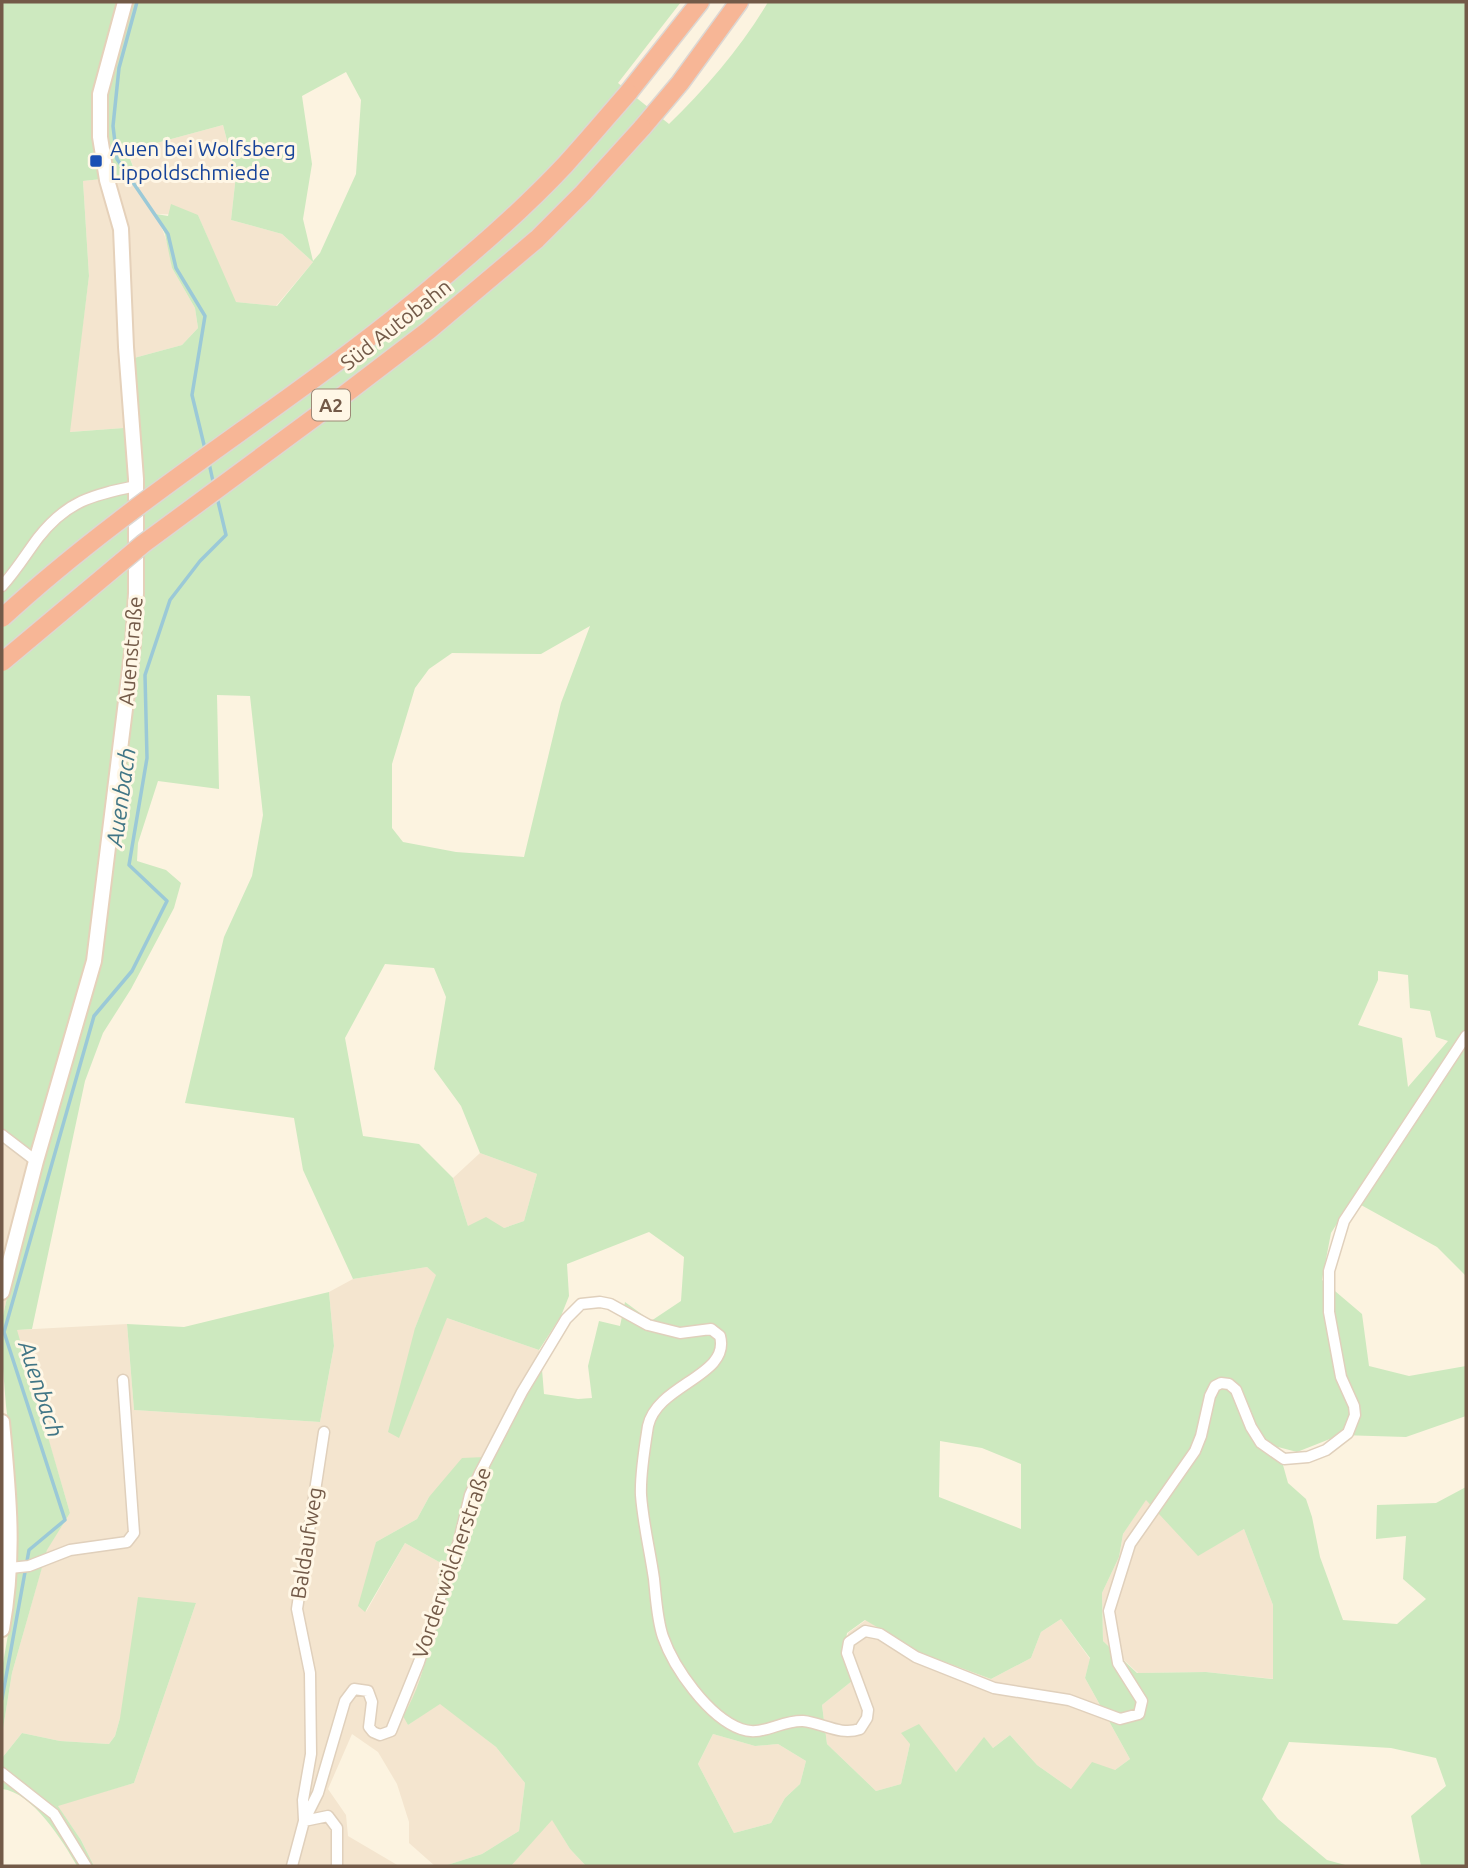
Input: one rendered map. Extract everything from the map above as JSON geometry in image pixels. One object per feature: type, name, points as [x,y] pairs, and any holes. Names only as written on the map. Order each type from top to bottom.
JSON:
[{"type":"highway","name":"Süd Autobahn","points":[[2,618],[57,569],[121,519],[298,391],[418,298],[517,213],[565,165],[628,93],[700,2]]},
{"type":"highway","name":"Süd Autobahn","points":[[2,662],[143,544],[429,330],[537,239],[642,128],[680,83],[739,2]]},
{"type":"street","name":"Auenstraße","points":[[2,1292],[36,1161],[94,961],[133,644],[136,486],[121,229],[107,180],[100,137],[100,94],[125,2]]},
{"type":"street","points":[[2,586],[14,574],[39,537],[64,511],[92,495],[136,486]]},
{"type":"street","name":"Vorderwölcherstraße","points":[[304,1821],[318,1793],[345,1702],[354,1689],[363,1688],[370,1694],[368,1721],[373,1732],[380,1735],[391,1731],[419,1662],[459,1541],[470,1495],[480,1473],[522,1392],[565,1319],[581,1304],[593,1302],[610,1304],[648,1325],[680,1333],[711,1329],[720,1336],[722,1350],[715,1363],[663,1399],[652,1412],[641,1494],[663,1637],[691,1685],[718,1715],[740,1729],[759,1732],[784,1723],[803,1721],[842,1731],[860,1729],[867,1718],[868,1710],[848,1653],[849,1642],[865,1631],[880,1634],[916,1657],[994,1688],[1069,1700],[1120,1719],[1139,1714],[1142,1701],[1118,1662],[1109,1611],[1130,1544],[1195,1451],[1215,1386],[1221,1383],[1229,1384],[1236,1390],[1251,1427],[1261,1443],[1284,1459],[1308,1457],[1326,1450],[1348,1433],[1355,1415],[1354,1406],[1341,1377],[1329,1312],[1329,1271],[1344,1221],[1466,1036]]},
{"type":"street","points":[[2,1135],[36,1161]]},
{"type":"street","points":[[14,1562],[127,1542],[134,1533],[123,1380]]},
{"type":"street","points":[[2,1422],[14,1562],[2,1629]]},
{"type":"street","name":"Baldaufweg","points":[[304,1821],[303,1800],[311,1754],[310,1673],[297,1609],[324,1432]]},
{"type":"street","points":[[2,1773],[54,1814],[86,1866]]},
{"type":"street","points":[[292,1866],[304,1821],[328,1816],[337,1828],[337,1866]]},
{"type":"shaded area","points":[[223,125],[236,175],[231,220],[282,234],[313,262],[276,306],[235,302],[198,215],[157,214],[170,251],[172,268],[195,308],[198,328],[182,345],[134,358],[138,427],[69,432],[89,276],[83,181],[120,177],[134,168],[127,151]]},
{"type":"shaded area","points":[[2,1129],[22,1144],[45,1155],[2,1320]]},
{"type":"shaded area","points":[[480,1153],[537,1174],[524,1221],[504,1228],[468,1226],[453,1178]]},
{"type":"shaded area","points":[[427,1267],[437,1275],[415,1328],[447,1318],[539,1350],[541,1357],[485,1457],[429,1497],[417,1519],[376,1542],[366,1612],[405,1543],[441,1563],[427,1657],[414,1698],[404,1716],[408,1725],[440,1703],[496,1747],[525,1783],[519,1831],[482,1854],[444,1866],[435,1866],[409,1843],[409,1822],[397,1784],[378,1752],[352,1734],[328,1789],[346,1815],[348,1836],[399,1866],[94,1866],[81,1840],[57,1805],[134,1783],[196,1603],[120,1718],[115,1736],[109,1744],[60,1741],[22,1733],[2,1758],[2,1735],[12,1673],[47,1549],[70,1513],[16,1330],[127,1324],[134,1410],[320,1422],[334,1346],[329,1292],[353,1279]]},
{"type":"shaded area","points":[[1146,1499],[1198,1555],[1244,1529],[1273,1605],[1274,1679],[1206,1672],[1138,1673],[1103,1641],[1102,1593],[1119,1557],[1123,1534]]},
{"type":"shaded area","points":[[1061,1619],[1090,1659],[1085,1678],[1130,1759],[1115,1770],[1071,1789],[1037,1765],[1010,1735],[993,1748],[984,1738],[956,1772],[910,1744],[901,1784],[876,1791],[827,1744],[822,1705],[852,1681],[844,1654],[848,1633],[866,1620],[923,1654],[991,1679],[1031,1658],[1041,1632]]},
{"type":"shaded area","points":[[713,1734],[755,1746],[778,1744],[806,1761],[800,1784],[785,1798],[771,1823],[734,1833],[698,1764]]},
{"type":"shaded area","points":[[552,1819],[570,1849],[586,1866],[511,1866]]},
{"type":"green space","points":[[2,2],[681,2],[618,83],[669,124],[723,66],[768,2],[1466,2],[1466,1276],[1437,1247],[1352,1200],[1331,1233],[1322,1280],[1362,1314],[1369,1366],[1409,1376],[1466,1366],[1466,1416],[1406,1437],[1340,1435],[1297,1452],[1278,1447],[1288,1483],[1306,1499],[1320,1557],[1343,1620],[1397,1624],[1426,1599],[1403,1579],[1406,1536],[1376,1539],[1377,1505],[1436,1503],[1466,1487],[1466,1866],[1421,1866],[1411,1816],[1446,1786],[1436,1758],[1391,1748],[1289,1742],[1262,1799],[1278,1819],[1327,1860],[1349,1866],[586,1866],[570,1849],[552,1820],[511,1866],[444,1866],[482,1854],[519,1831],[525,1783],[496,1747],[440,1704],[408,1725],[403,1716],[420,1680],[425,1661],[441,1563],[405,1543],[365,1612],[358,1606],[376,1542],[417,1519],[429,1497],[462,1458],[485,1457],[541,1357],[544,1394],[578,1399],[592,1398],[588,1366],[599,1321],[620,1326],[625,1302],[651,1321],[681,1301],[684,1257],[649,1232],[567,1264],[569,1296],[561,1316],[539,1350],[447,1318],[399,1438],[388,1432],[415,1328],[436,1275],[427,1267],[353,1279],[303,1170],[294,1118],[185,1103],[224,937],[252,876],[263,815],[250,696],[217,695],[219,789],[158,781],[138,843],[137,861],[166,870],[181,883],[174,908],[131,989],[103,1033],[85,1081],[32,1329],[17,1330],[70,1513],[47,1550],[12,1673],[2,1735],[2,1669],[9,1629],[2,1626],[2,1544],[18,1546],[16,1485],[2,1356],[2,1320],[16,1258],[45,1156],[2,1129]],"holes":[[[346,72],[361,100],[356,174],[320,253],[313,261],[303,219],[312,164],[302,96]],[[223,125],[236,175],[231,220],[282,234],[313,262],[277,306],[236,302],[198,215],[171,204],[168,216],[156,214],[165,234],[172,268],[195,308],[198,328],[182,345],[134,358],[137,427],[70,432],[89,276],[83,181],[120,177],[134,169],[127,151]],[[590,626],[561,703],[524,857],[456,852],[403,842],[392,828],[392,764],[415,688],[429,669],[452,653],[541,654]],[[385,964],[434,968],[446,997],[434,1069],[461,1106],[480,1153],[537,1174],[524,1221],[504,1228],[486,1217],[468,1226],[453,1178],[419,1144],[363,1136],[345,1038]],[[1378,971],[1408,975],[1410,1008],[1430,1011],[1436,1037],[1448,1041],[1408,1087],[1402,1038],[1358,1025],[1378,980]],[[940,1441],[982,1448],[1021,1464],[1021,1529],[939,1497]],[[1146,1500],[1198,1556],[1244,1529],[1273,1605],[1273,1679],[1206,1672],[1137,1673],[1103,1641],[1102,1593],[1119,1557],[1123,1534]],[[1061,1619],[1090,1658],[1085,1678],[1130,1759],[1115,1770],[1092,1762],[1071,1789],[1037,1765],[1010,1735],[993,1748],[984,1737],[956,1772],[919,1724],[901,1733],[910,1744],[901,1784],[876,1791],[827,1744],[822,1705],[852,1681],[844,1654],[847,1633],[865,1620],[923,1654],[991,1679],[1031,1658],[1041,1632]],[[713,1734],[755,1746],[778,1744],[806,1761],[800,1784],[785,1798],[771,1823],[734,1833],[698,1764]]]},
{"type":"green space","points":[[329,1292],[334,1346],[320,1422],[134,1410],[127,1324],[184,1327]]},
{"type":"green space","points":[[138,1597],[196,1603],[134,1783],[58,1806],[81,1840],[94,1866],[77,1866],[46,1819],[24,1799],[2,1789],[2,1758],[22,1733],[60,1741],[109,1744],[115,1736],[120,1718]]},
{"type":"waterway","name":"Auenbach","points":[[137,2],[119,68],[113,126],[117,159],[168,234],[176,268],[205,316],[192,395],[205,449]]},
{"type":"waterway","name":"Auenbach","points":[[209,463],[214,486]]},
{"type":"waterway","name":"Auenbach","points":[[2,1699],[29,1550],[65,1520],[4,1332],[94,1016],[132,971],[167,901],[129,865],[147,758],[145,675],[170,600],[200,561],[226,535],[217,497]]},
{"type":"place","name":"Auen bei Wolfsberg Lippoldschmiede","points":[[96,161]]}]
